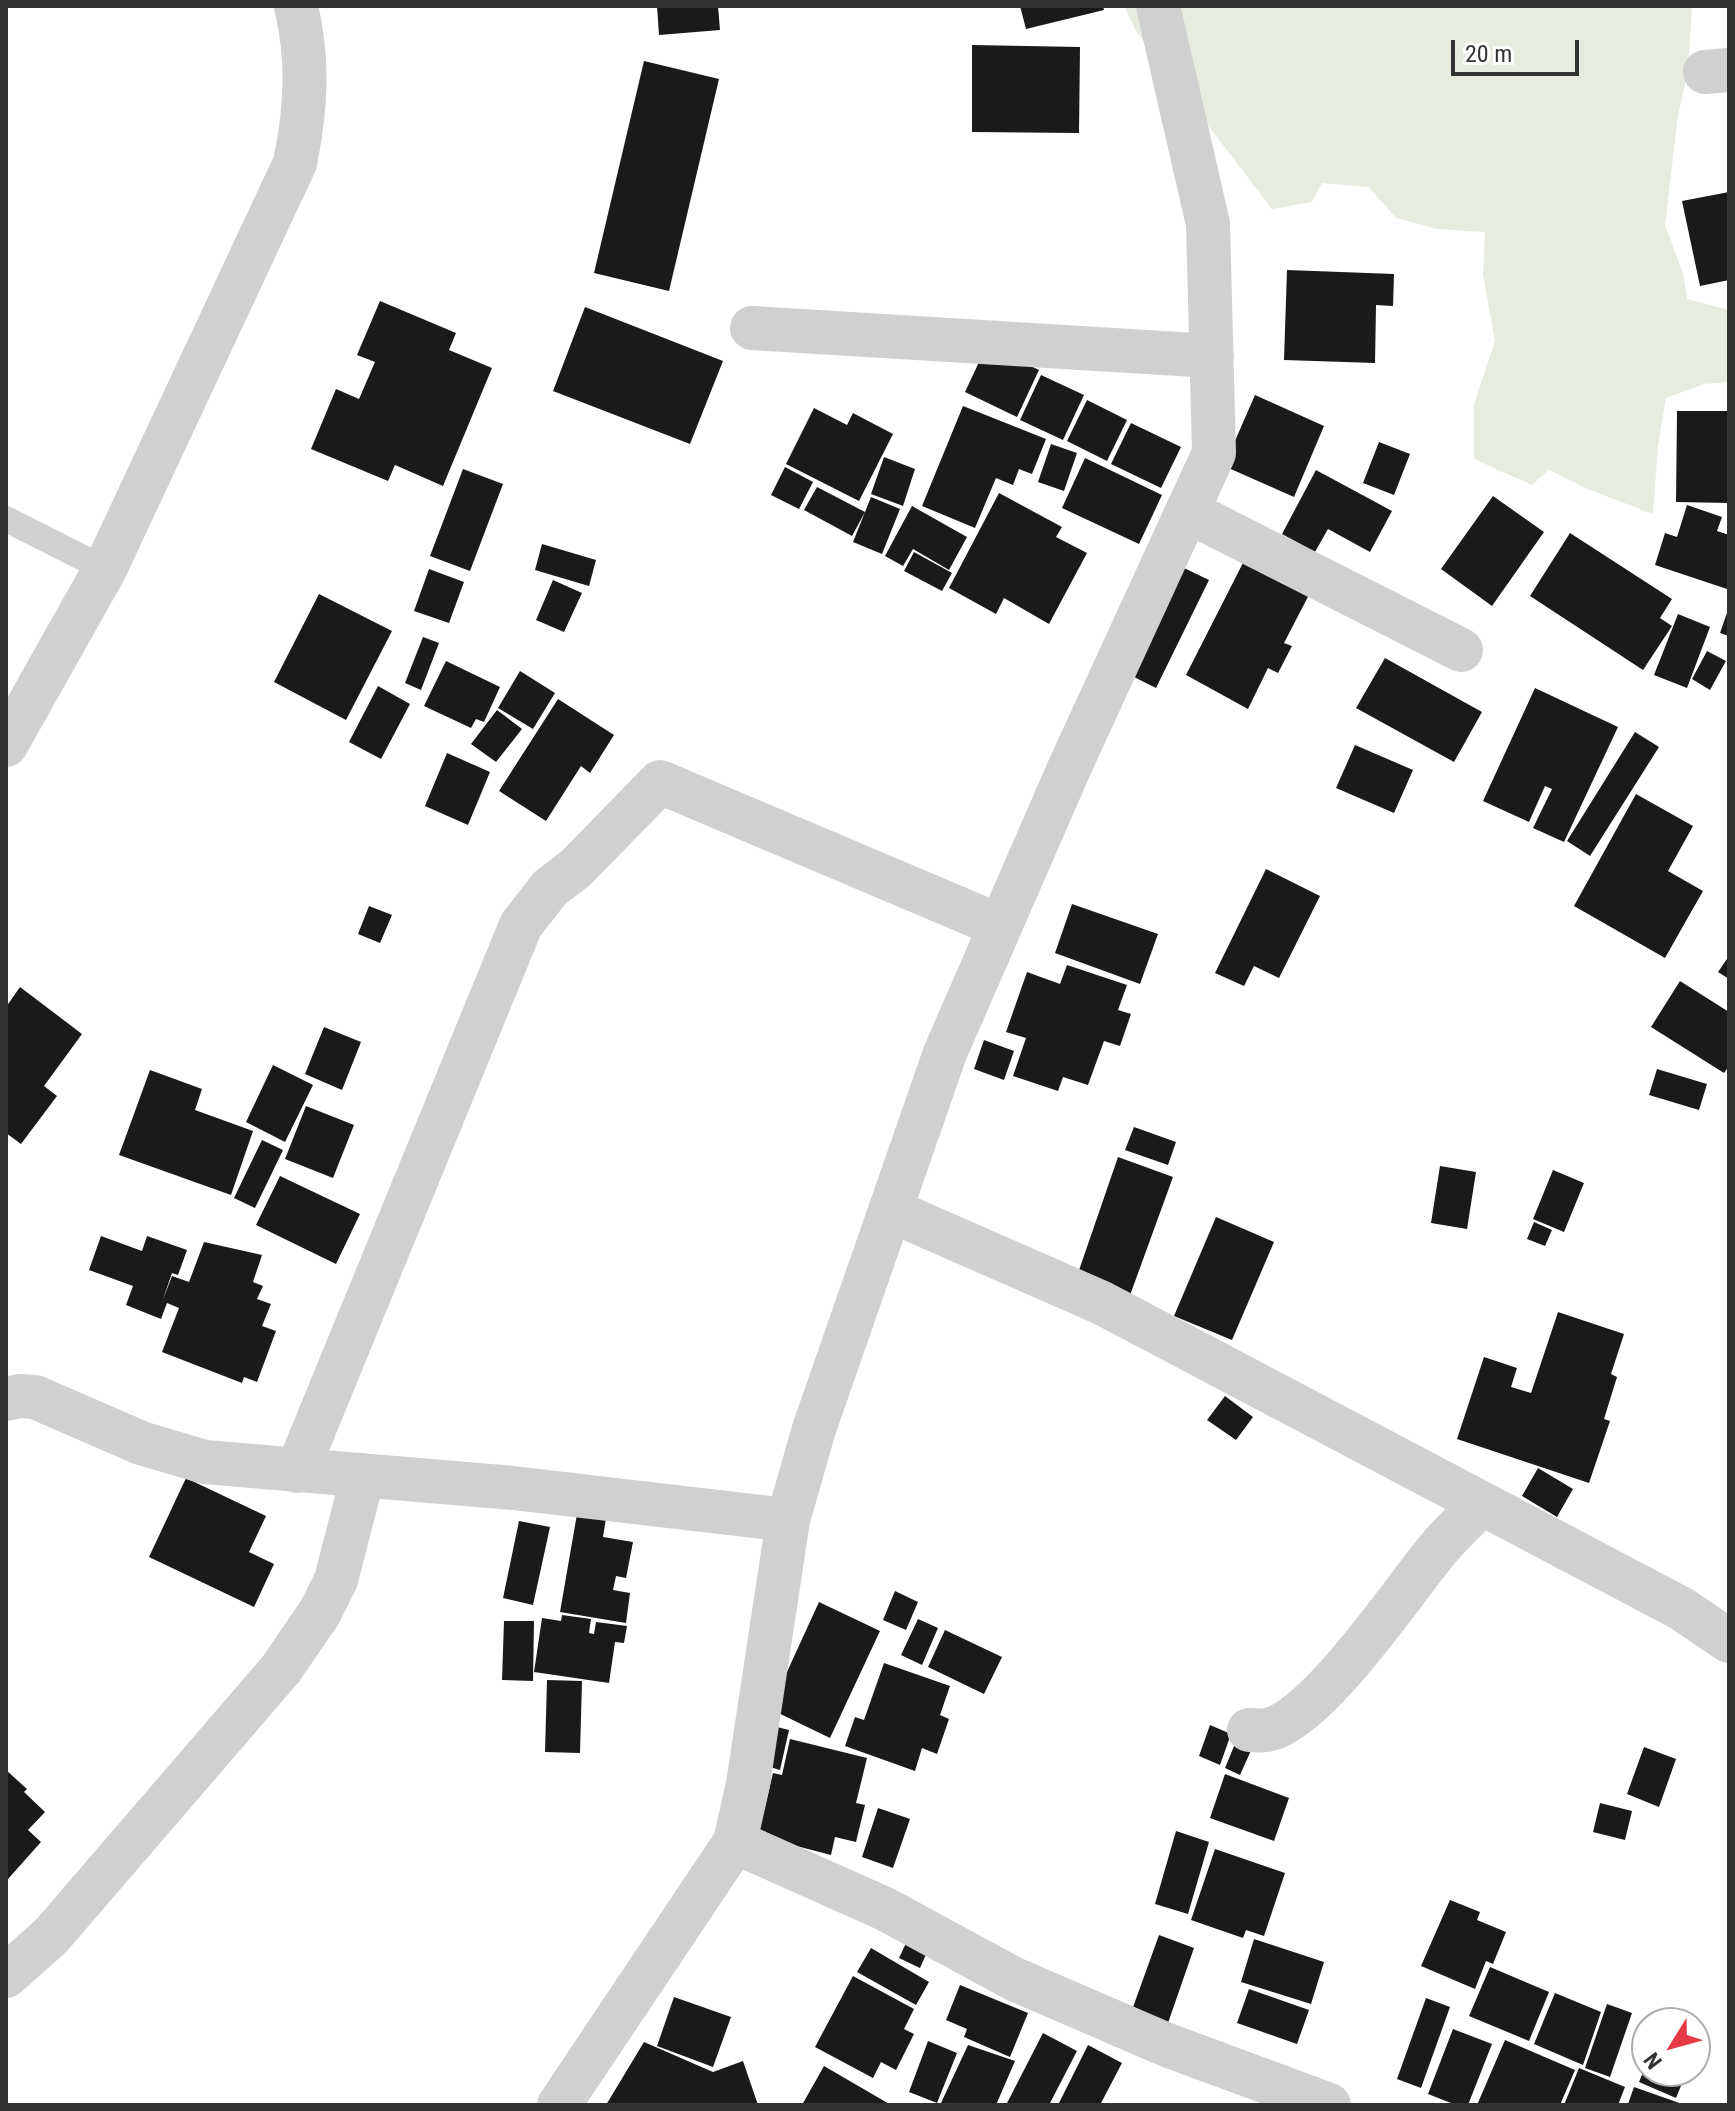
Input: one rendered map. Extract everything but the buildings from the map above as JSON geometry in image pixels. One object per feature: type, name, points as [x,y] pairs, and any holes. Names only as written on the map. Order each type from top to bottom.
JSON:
[{"type":"street","points":[[6,745],[105,569],[295,163],[305,103],[305,63],[296,6]]},
{"type":"street","points":[[559,2105],[735,1842],[748,1784],[788,1520],[814,1429],[945,1053],[1214,453],[1208,224],[1158,6]]},
{"type":"street","points":[[752,328],[1212,356]]},
{"type":"street","points":[[1187,511],[1461,650]]},
{"type":"street","points":[[297,1471],[521,925],[550,888],[576,868],[660,782],[1000,926]]},
{"type":"street","points":[[890,1210],[1102,1303],[1682,1609],[1729,1641]]},
{"type":"street","points":[[6,1399],[35,1397],[141,1443],[205,1462],[513,1488],[788,1520]]},
{"type":"street","points":[[6,1976],[51,1936],[281,1669],[320,1612],[336,1580],[363,1475]]},
{"type":"street","points":[[1249,1730],[1269,1730],[1293,1718],[1324,1690],[1436,1551],[1481,1504]]},
{"type":"street","points":[[735,1842],[885,1909],[1014,1979],[1167,2045],[1329,2105]]},
{"type":"lane","points":[[6,519],[105,569]]},
{"type":"shaded area","points":[[1124,6],[1692,6],[1688,72],[1678,115],[1665,225],[1683,273],[1687,299],[1729,310],[1729,382],[1704,384],[1666,398],[1658,446],[1653,514],[1590,490],[1549,470],[1532,485],[1474,459],[1474,404],[1495,341],[1483,274],[1485,232],[1438,229],[1396,218],[1369,187],[1322,183],[1312,202],[1272,209],[1136,31]]}]
